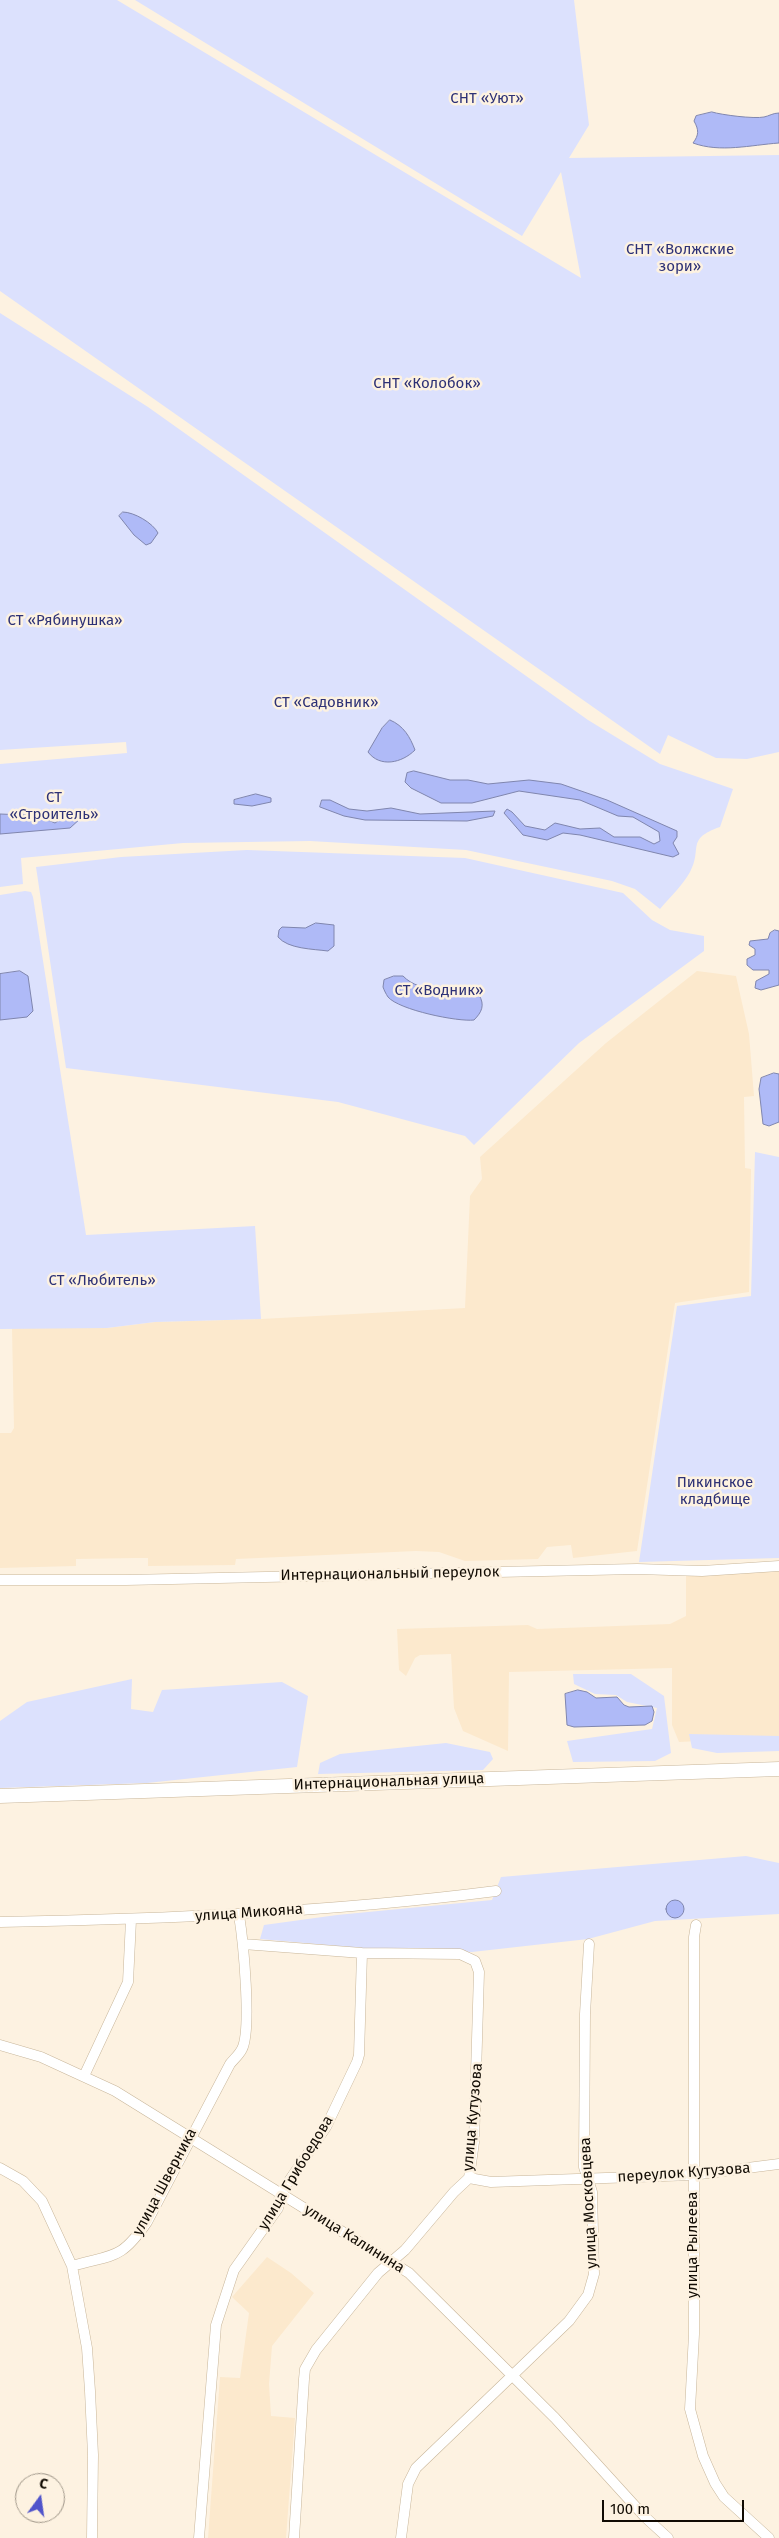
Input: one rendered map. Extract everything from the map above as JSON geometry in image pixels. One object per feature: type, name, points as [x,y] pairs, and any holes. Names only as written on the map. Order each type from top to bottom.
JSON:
[{"type":"main road","name":"Интернациональная улица","points":[[0,1796],[779,1769]]},
{"type":"street","name":"Интернациональный переулок","points":[[0,1580],[126,1580],[636,1569],[702,1571],[779,1566]]},
{"type":"street","name":"улица Микояна","points":[[0,1922],[131,1920],[240,1915],[394,1904],[496,1891]]},
{"type":"street","name":"улица Шверника","points":[[72,2266],[115,2256],[131,2244],[147,2222],[189,2138],[230,2064],[241,2051],[244,2043],[244,1944],[240,1915]]},
{"type":"street","points":[[84,2076],[128,1982],[131,1920]]},
{"type":"street","name":"улица Рылеева","points":[[696,1925],[694,1937],[692,2175],[693,2348],[689,2396],[695,2433],[703,2456],[724,2497],[770,2538]]},
{"type":"street","points":[[244,1944],[362,1953]]},
{"type":"street","name":"улица Московцева","points":[[401,2538],[408,2484],[416,2468],[569,2321],[588,2295],[594,2265],[592,2192],[584,2167],[585,2014],[589,1944]]},
{"type":"street","name":"улица Кутузова","points":[[294,2538],[305,2369],[316,2350],[378,2273],[405,2250],[454,2192],[469,2178],[474,2142],[478,2059],[478,1965],[471,1957],[460,1954],[362,1953]]},
{"type":"street","name":"улица Грибоедова","points":[[199,2538],[216,2325],[234,2270],[278,2208],[280,2194],[326,2127],[357,2062],[359,2055],[362,1953]]},
{"type":"street","name":"улица Калинина","points":[[0,2045],[40,2058],[115,2091],[408,2273],[513,2375],[645,2517],[668,2538]]},
{"type":"street","name":"переулок Кутузова","points":[[469,2178],[491,2182],[692,2175],[779,2164]]},
{"type":"street","points":[[0,2168],[23,2180],[42,2201],[72,2266],[87,2348],[93,2455],[92,2538]]},
{"type":"shaded area","points":[[697,971],[736,976],[749,1034],[754,1096],[744,1097],[745,1168],[751,1169],[749,1292],[675,1303],[637,1551],[573,1558],[571,1545],[547,1547],[538,1559],[465,1561],[439,1552],[416,1551],[236,1559],[235,1565],[148,1566],[148,1558],[136,1558],[76,1559],[76,1566],[0,1568],[0,1433],[11,1433],[14,1428],[12,1328],[107,1328],[155,1322],[261,1319],[465,1308],[470,1196],[482,1179],[480,1157],[606,1043]]},
{"type":"shaded area","points":[[779,1566],[779,1737],[679,1742],[672,1725],[672,1668],[509,1672],[508,1751],[463,1731],[454,1708],[451,1654],[420,1655],[415,1658],[406,1676],[399,1670],[397,1629],[528,1625],[537,1629],[670,1624],[686,1616],[686,1570]]},
{"type":"shaded area","points":[[267,2257],[291,2273],[314,2293],[272,2346],[269,2384],[271,2416],[295,2418],[286,2538],[208,2538],[220,2377],[240,2378],[249,2313],[232,2297]]},
{"type":"green space","name":"СНТ «Колобок»","points":[[0,0],[117,0],[581,278],[561,172],[522,236],[135,0],[574,0],[589,125],[569,158],[779,155],[779,752],[747,759],[716,758],[668,735],[660,754],[0,291]]},
{"type":"green space","name":"СТ «Садовник»","points":[[0,313],[148,407],[588,720],[660,764],[733,789],[720,827],[709,831],[699,840],[694,864],[690,872],[660,909],[635,889],[612,881],[466,850],[310,841],[183,843],[21,858],[23,884],[0,887],[0,764],[127,753],[126,742],[0,750]]},
{"type":"green space","name":"СТ «Водник»","points":[[247,850],[465,858],[623,893],[652,920],[670,930],[704,936],[704,951],[579,1043],[474,1145],[465,1136],[338,1102],[66,1068],[36,867],[121,857]]},
{"type":"green space","name":"СТ «Любитель»","points":[[25,891],[31,892],[33,897],[86,1235],[255,1226],[261,1319],[155,1322],[107,1328],[0,1329],[0,895]]},
{"type":"green space","name":"Пикинское кладбище","points":[[755,1152],[779,1157],[779,1558],[639,1562],[677,1306],[751,1296]]},
{"type":"green space","points":[[573,1674],[631,1674],[664,1696],[671,1753],[655,1761],[573,1762],[567,1741],[652,1729],[657,1708],[627,1702],[616,1695],[595,1694],[574,1684]]},
{"type":"green space","points":[[132,1679],[131,1709],[153,1712],[162,1690],[282,1682],[308,1696],[297,1767],[147,1783],[0,1788],[0,1721],[27,1702]]},
{"type":"green space","points":[[689,1734],[779,1736],[779,1751],[717,1753],[692,1748]]},
{"type":"green space","points":[[446,1743],[490,1752],[493,1759],[483,1770],[318,1774],[320,1763],[340,1754]]},
{"type":"green space","points":[[746,1856],[779,1863],[779,1914],[655,1921],[588,1939],[472,1952],[361,1948],[260,1939],[264,1925],[337,1915],[492,1900],[501,1877]]},
{"type":"water","points":[[712,112],[753,117],[764,117],[779,113],[779,143],[747,147],[714,148],[693,143],[698,132],[694,121],[696,116]]},
{"type":"water","points":[[123,512],[138,516],[156,529],[158,533],[151,543],[146,545],[134,535],[119,516]]},
{"type":"water","points":[[390,720],[406,732],[415,750],[398,761],[385,762],[373,757],[368,752],[382,728]]},
{"type":"water","points":[[414,771],[450,780],[468,780],[488,784],[529,780],[561,784],[607,800],[677,831],[677,837],[673,843],[679,854],[673,857],[580,835],[563,833],[547,840],[523,835],[504,813],[507,809],[525,826],[545,830],[555,823],[580,829],[600,828],[614,837],[640,837],[654,844],[660,841],[659,832],[633,817],[618,816],[580,800],[519,791],[472,803],[441,803],[411,788],[405,782],[407,773]]},
{"type":"water","points":[[256,794],[271,798],[271,802],[252,806],[234,804],[234,800]]},
{"type":"water","points":[[322,800],[330,800],[349,809],[367,811],[391,808],[420,814],[495,811],[493,816],[467,821],[365,820],[344,816],[320,807]]},
{"type":"water","points":[[40,811],[45,813],[48,820],[55,823],[65,816],[79,814],[81,818],[70,828],[0,834],[0,814],[24,815]]},
{"type":"water","points":[[316,923],[334,925],[334,946],[328,951],[294,946],[282,941],[278,937],[279,930],[282,927],[305,928]]},
{"type":"water","points":[[775,930],[779,931],[779,985],[761,990],[755,988],[756,981],[769,974],[769,970],[753,970],[747,965],[747,959],[755,955],[755,949],[749,945],[750,941],[768,939],[770,933]]},
{"type":"water","points":[[20,971],[28,976],[33,1011],[27,1017],[0,1020],[0,974]]},
{"type":"water","points":[[394,976],[403,976],[410,982],[428,989],[479,995],[482,1002],[481,1011],[474,1020],[466,1020],[416,1011],[394,1002],[388,997],[383,987],[384,980]]},
{"type":"water","points":[[774,1073],[779,1074],[779,1122],[769,1126],[763,1124],[759,1089],[761,1078]]},
{"type":"water","points":[[578,1690],[587,1692],[596,1698],[617,1697],[624,1705],[629,1707],[652,1706],[654,1712],[652,1721],[645,1725],[574,1727],[567,1725],[565,1694]]},
{"type":"water","points":[[671,1900],[679,1900],[684,1905],[682,1916],[671,1918],[666,1913],[666,1905]]},
{"type":"park label","name":"СНТ «Уют»","points":[[487,99]]},
{"type":"park label","name":"СНТ «Волжские зори»","points":[[680,258]]},
{"type":"park label","name":"СТ «Рябинушка»","points":[[65,621]]},
{"type":"park label","name":"СТ «Строитель»","points":[[54,806]]}]
